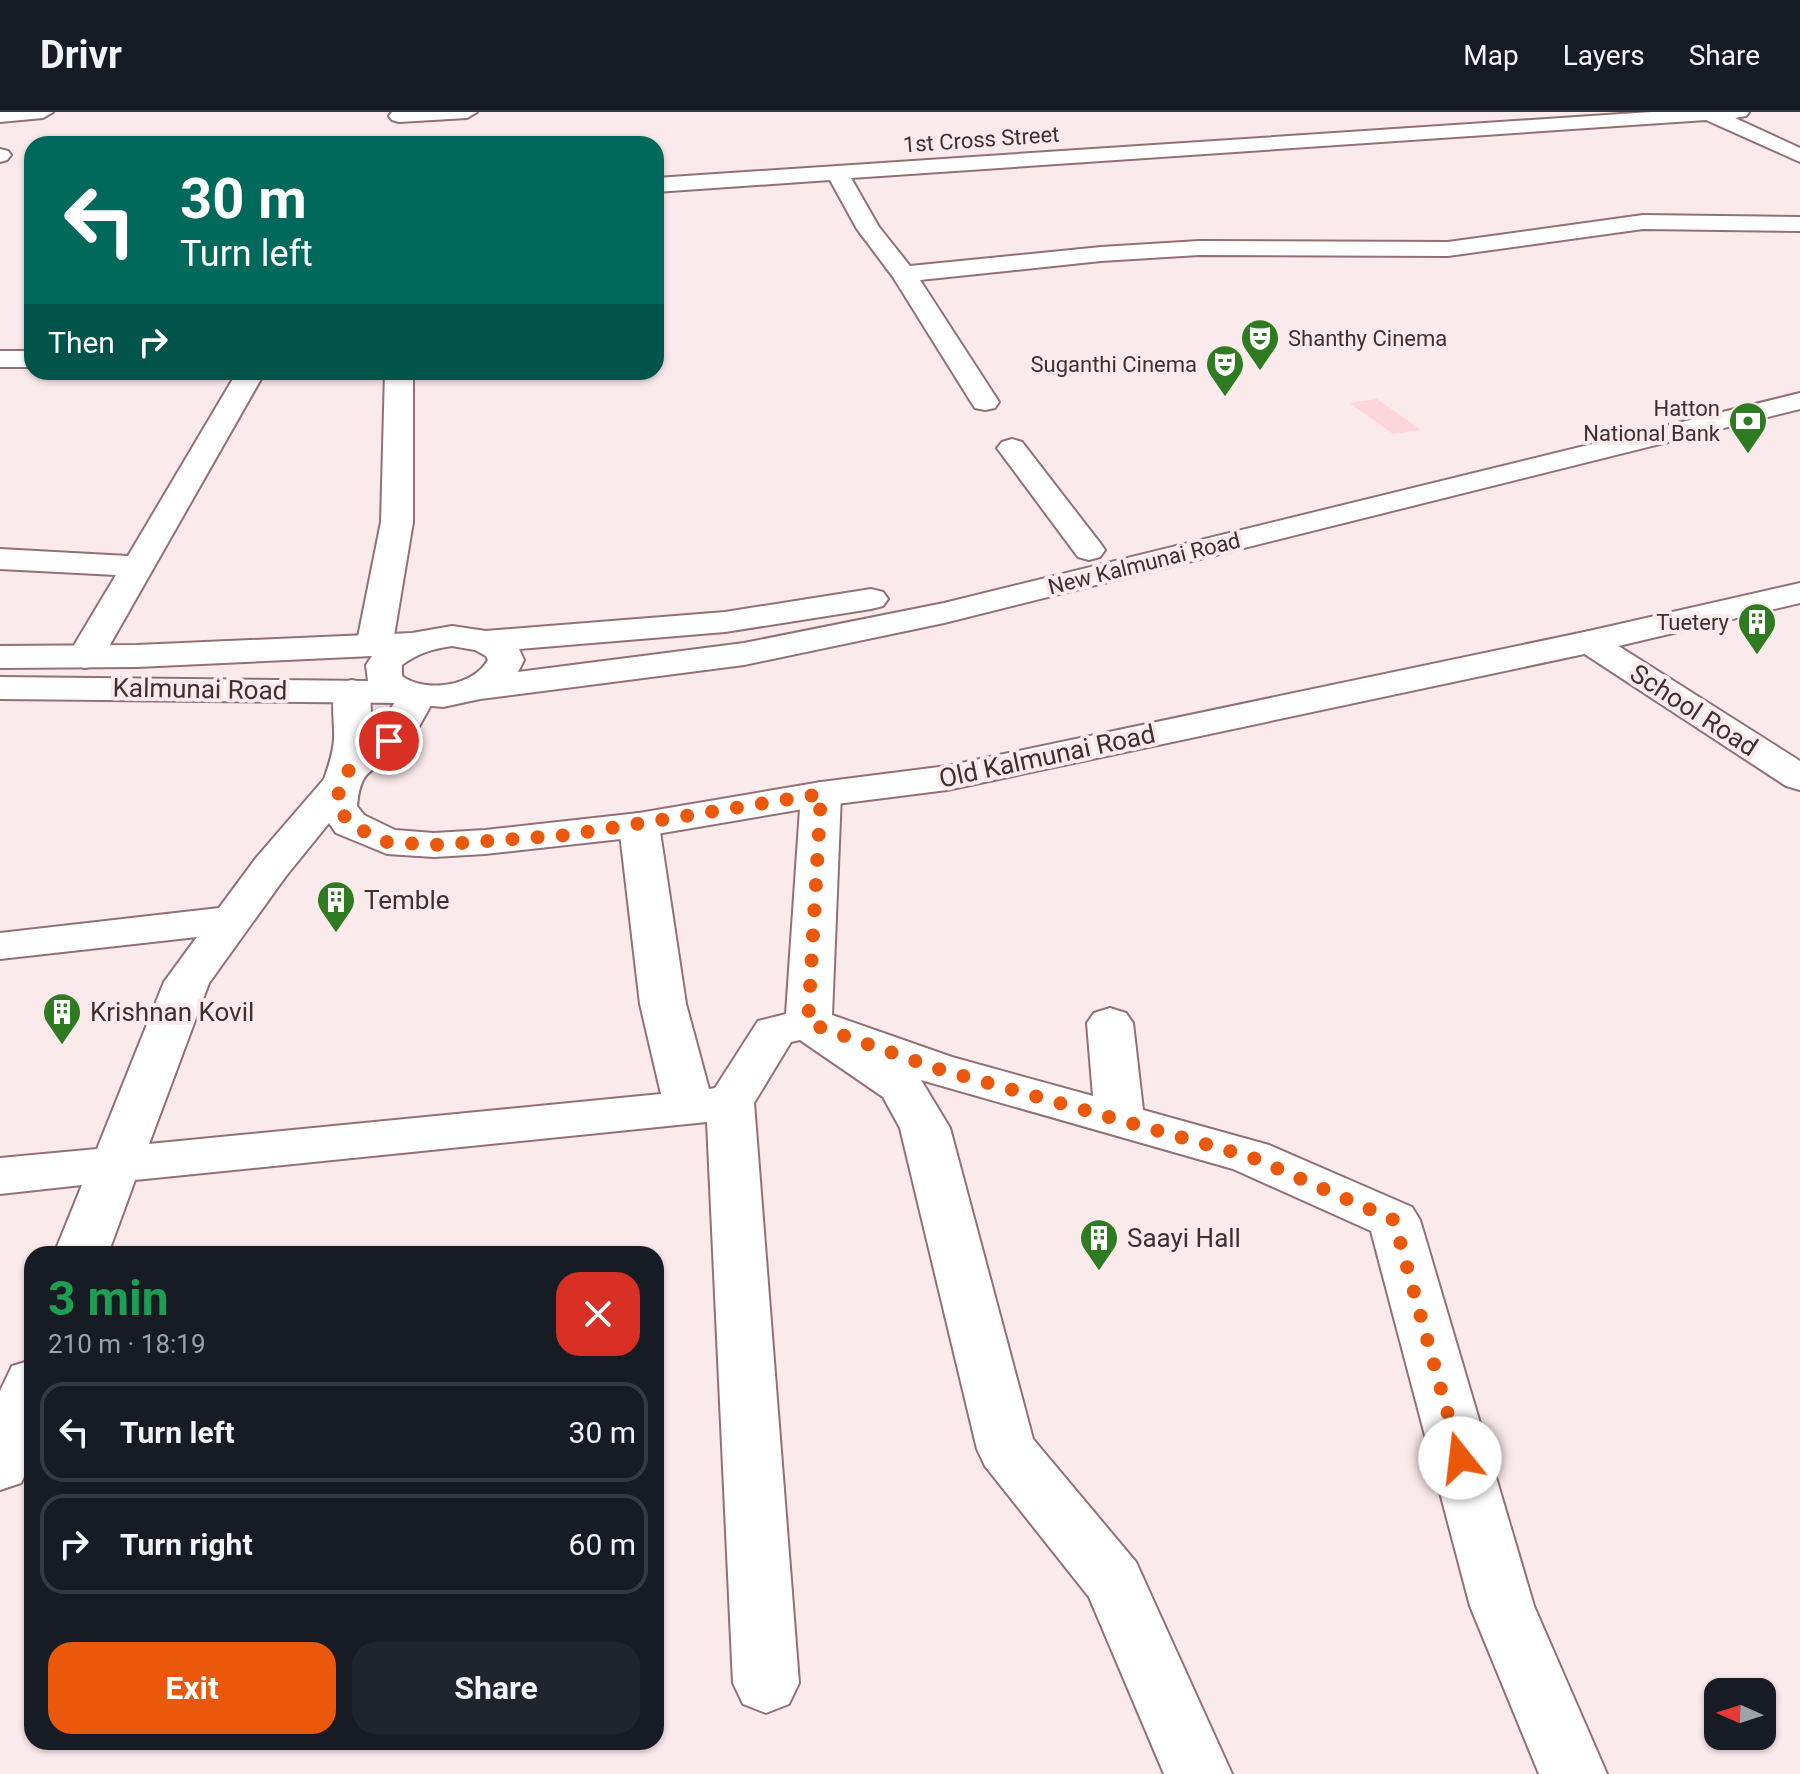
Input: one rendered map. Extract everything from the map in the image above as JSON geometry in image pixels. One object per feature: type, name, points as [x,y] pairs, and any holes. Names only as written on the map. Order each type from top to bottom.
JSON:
[{"type":"main road","points":[[0,116],[43,112]]},
{"type":"main road","points":[[398,119],[467,112]]},
{"type":"main road","name":"1st Cross Street","points":[[664,184],[1739,112]]},
{"type":"main road","points":[[1707,113],[1800,156]]},
{"type":"main road","points":[[837,172],[869,229],[904,274],[985,402]]},
{"type":"main road","points":[[904,274],[1101,254],[1199,248],[1448,249],[1643,222],[1800,224]]},
{"type":"main road","points":[[0,359],[24,359]]},
{"type":"main road","points":[[85,657],[246,380]]},
{"type":"main road","points":[[375,642],[397,522],[399,380]]},
{"type":"main road","name":"New Kalmunai Road","points":[[415,643],[452,636],[488,641],[740,619],[921,590],[1800,381]]},
{"type":"main road","name":"New Kalmunai Road","points":[[409,694],[439,697],[480,688],[744,654],[944,613],[1800,401]]},
{"type":"main road","points":[[1012,448],[1089,550]]},
{"type":"main road","points":[[0,559],[139,566]]},
{"type":"main road","name":"Old Kalmunai Road","points":[[352,691],[353,742],[337,806],[350,824],[387,842],[434,845],[568,835],[821,794],[947,778],[1589,642],[1800,593]]},
{"type":"main road","points":[[480,688],[503,672],[507,663],[506,654],[488,641]]},
{"type":"main road","name":"Kalmunai Road","points":[[0,657],[224,653],[375,642],[415,643]]},
{"type":"main road","name":"School Road","points":[[1589,642],[1800,778]]},
{"type":"main road","points":[[84,1246],[187,982],[343,777],[389,741],[409,694],[389,685],[383,677],[383,668],[388,658],[415,643]]},
{"type":"main road","name":"Kalmunai Road","points":[[0,688],[409,694]]},
{"type":"main road","points":[[808,1023],[821,794]]},
{"type":"main road","points":[[639,825],[663,1004],[709,1105],[766,1683]]},
{"type":"main road","points":[[0,946],[232,920]]},
{"type":"main road","points":[[808,1023],[901,1087],[925,1128],[1006,1449],[1114,1581],[1198,1774]]},
{"type":"main road","points":[[0,1176],[709,1105],[774,1031],[808,1023],[935,1068],[1251,1157],[1394,1220],[1502,1606],[1573,1774]]},
{"type":"main road","points":[[1110,1023],[1120,1120]]},
{"type":"main road","points":[[0,1466],[24,1403]]},
{"type":"shaded area","points":[[1377,399],[1421,430],[1393,434],[1350,403]]},
{"type":"place","name":"Shanthy Cinema","points":[[1260,372]]},
{"type":"place","name":"Suganthi Cinema","points":[[1225,398]]},
{"type":"place","name":"Hatton National Bank","points":[[1748,455]]},
{"type":"place","name":"Tuetery","points":[[1757,656]]},
{"type":"place","name":"Temble","points":[[336,934]]},
{"type":"place","name":"Krishnan Kovil","points":[[62,1046]]},
{"type":"place","name":"Saayi Hall","points":[[1099,1272]]},
{"type":"route","points":[[389,741],[347,769],[339,786],[337,806],[350,824],[387,842],[434,845],[568,835],[821,794],[808,1023],[935,1068],[1251,1157],[1394,1220],[1460,1458]]}]
